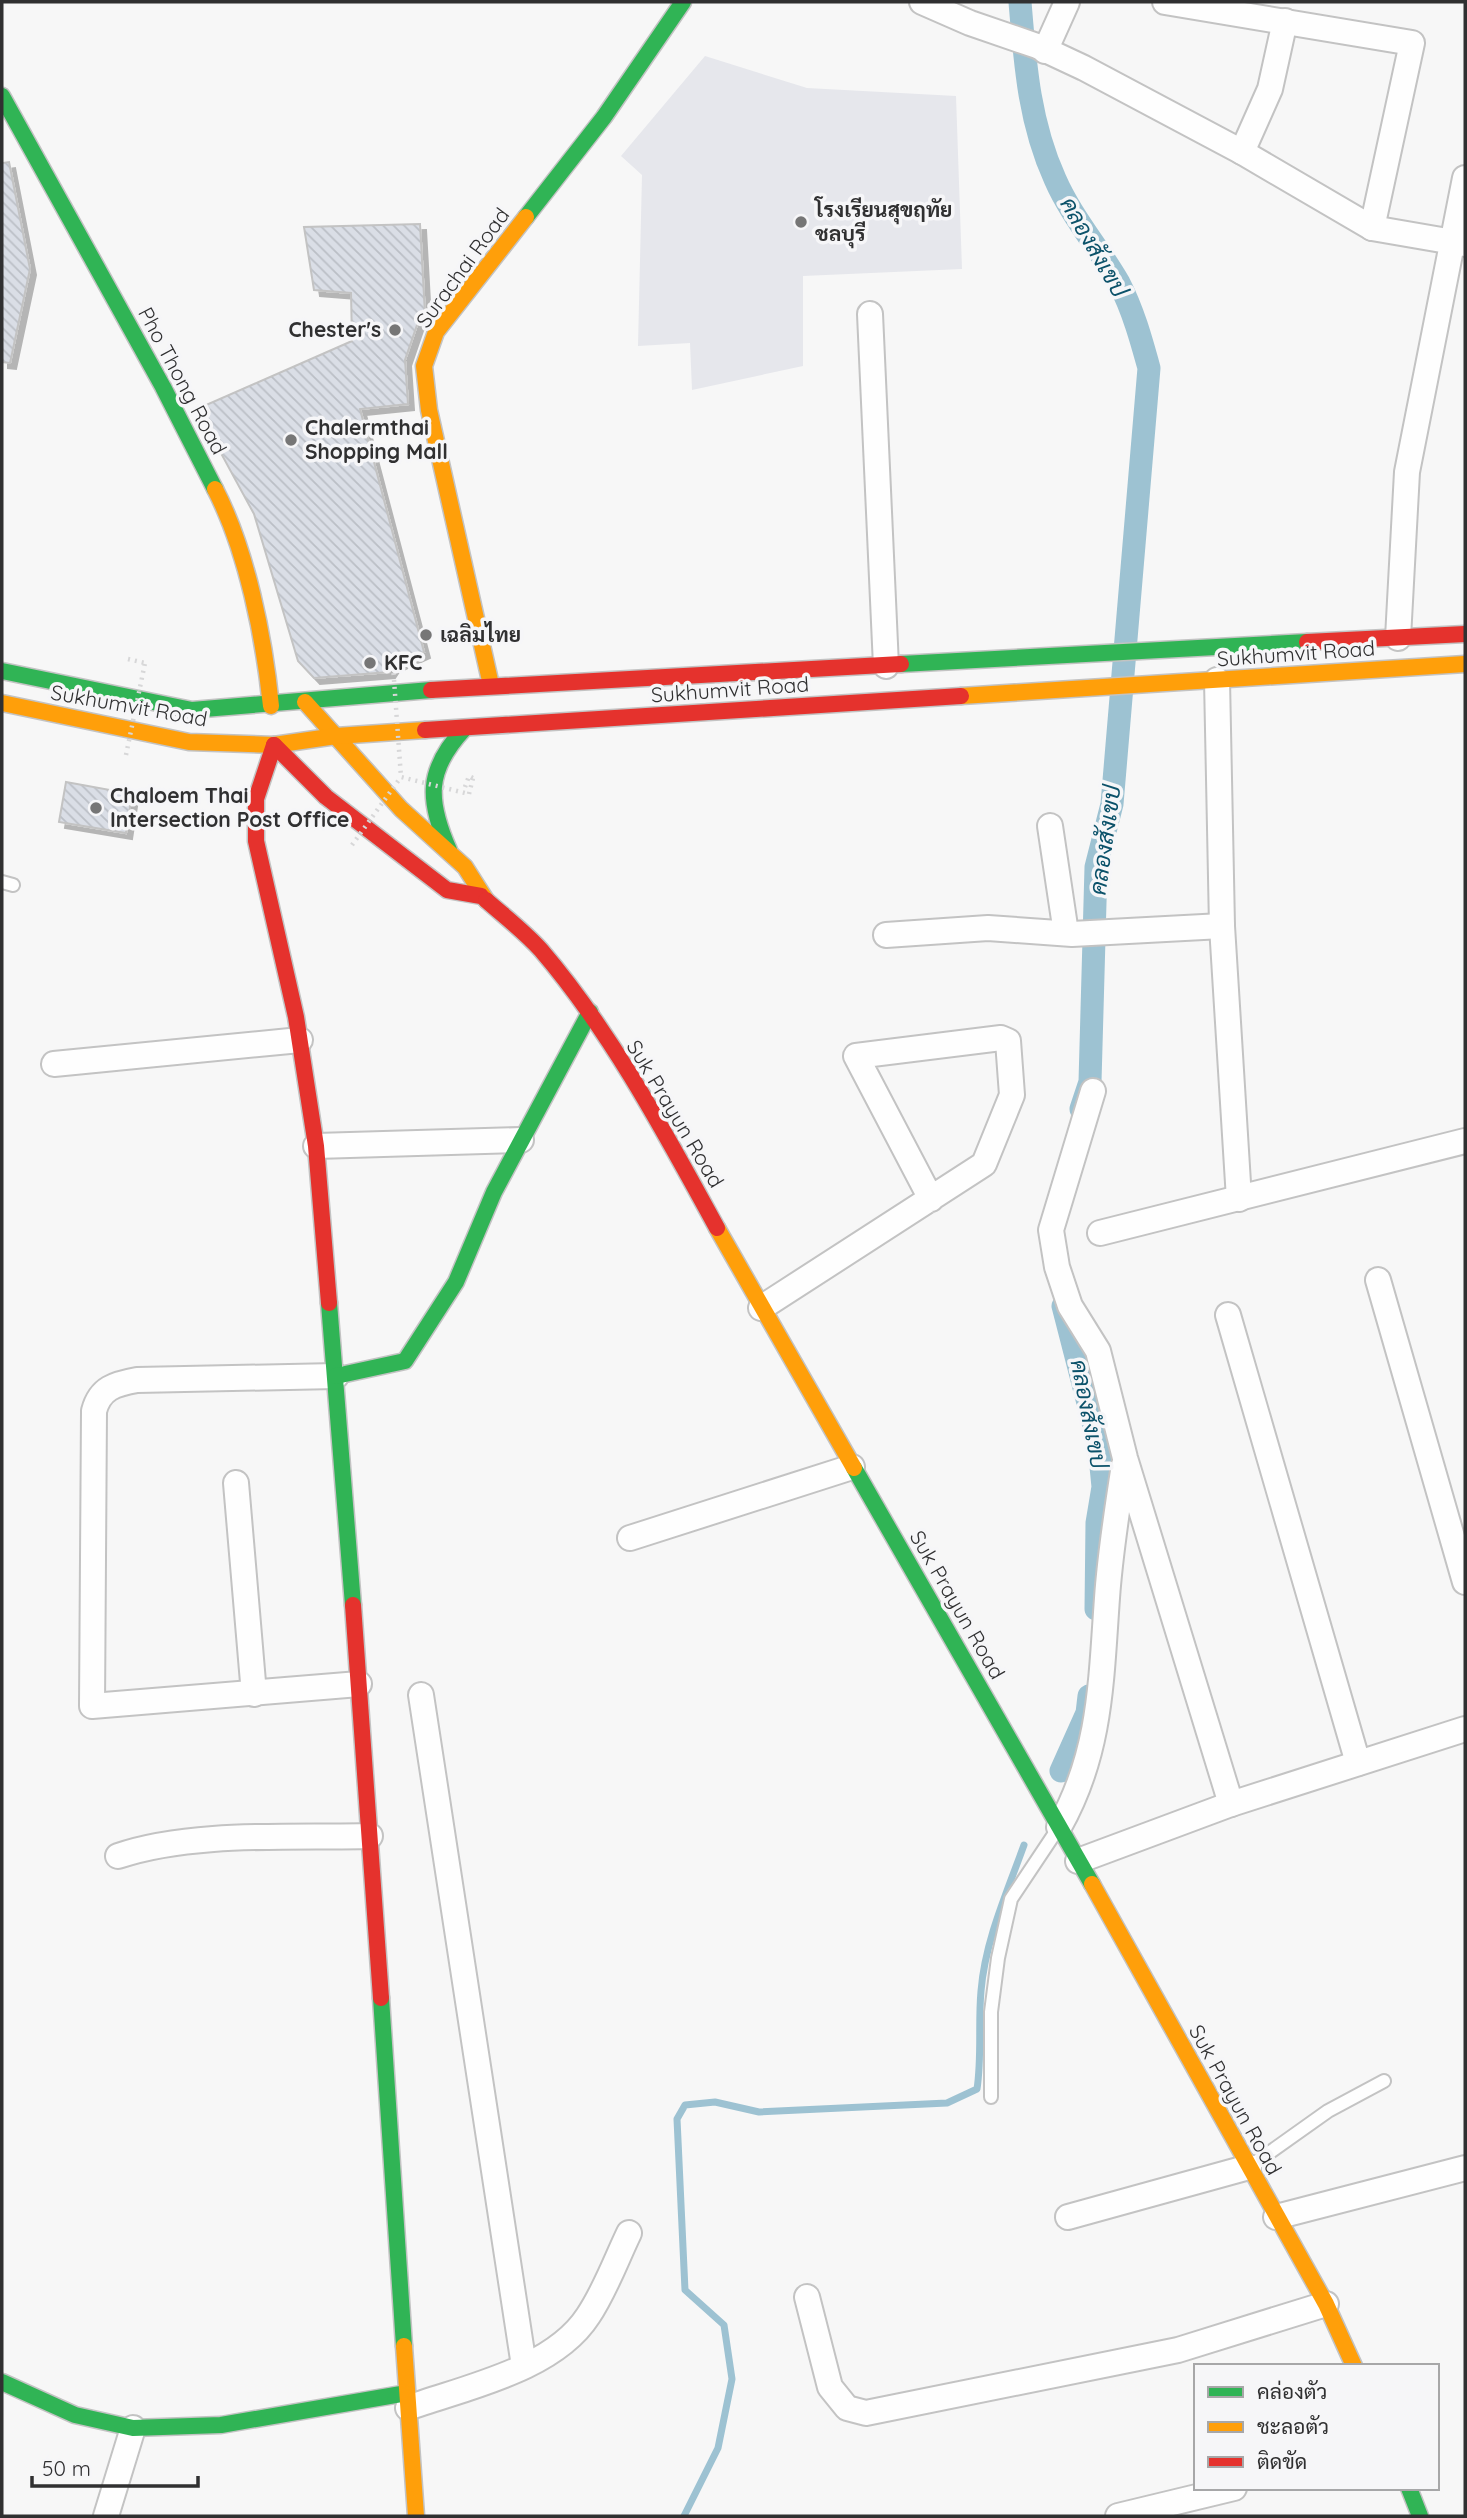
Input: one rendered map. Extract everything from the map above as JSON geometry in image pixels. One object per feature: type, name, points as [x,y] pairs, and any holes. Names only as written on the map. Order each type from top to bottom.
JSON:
[{"type":"main road","name":"Surachai Road","points":[[491,685],[429,410],[424,366],[436,332],[604,117],[683,2]]},
{"type":"main road","name":"Pho Thong Road","points":[[2,96],[163,387],[221,501],[240,557],[266,659],[272,726]]},
{"type":"main road","name":"Sukhumvit Road","points":[[2,703],[189,743],[272,726],[305,702],[491,685],[1465,634]]},
{"type":"main road","points":[[1389,639],[1398,668]]},
{"type":"main road","name":"Sukhumvit Road","points":[[2,671],[272,726],[336,736],[1465,664]]},
{"type":"main road","name":"Suk Prayun Road","points":[[305,702],[401,809],[465,867],[481,896],[539,948],[590,1012],[675,1151],[761,1308],[1059,1827],[1326,2304],[1353,2364]]},
{"type":"main road","points":[[272,726],[326,797],[447,890],[481,896]]},
{"type":"main road","points":[[272,726],[256,799],[256,841],[300,1040],[316,1146],[359,1684],[416,2516]]},
{"type":"main road","points":[[450,853],[434,811],[434,776],[438,760],[446,746],[464,729]]},
{"type":"main road","points":[[336,1376],[405,1361],[456,1282],[494,1192],[590,1012]]},
{"type":"main road","points":[[2,2382],[75,2415],[134,2428],[221,2424],[407,2400]]},
{"type":"main road","points":[[1410,2490],[1420,2516]]},
{"type":"street","points":[[922,2],[1084,68],[1242,152],[1372,228],[1460,242]]},
{"type":"street","points":[[1041,49],[1066,2]]},
{"type":"street","points":[[1165,2],[1412,43],[1372,228]]},
{"type":"street","points":[[1242,152],[1270,89],[1285,22]]},
{"type":"street","points":[[1389,639],[1406,472],[1460,242],[1465,178]]},
{"type":"street","points":[[870,314],[886,666]]},
{"type":"street","points":[[1217,680],[1222,926],[1239,1199]]},
{"type":"street","points":[[1050,826],[1069,934]]},
{"type":"street","points":[[886,935],[988,928],[1069,934],[1222,926]]},
{"type":"street","points":[[761,1308],[930,1199],[984,1164],[1012,1096],[1007,1041],[1001,1038],[856,1056],[930,1199]]},
{"type":"street","points":[[54,1064],[300,1040]]},
{"type":"street","points":[[1093,1091],[1051,1230],[1057,1267],[1070,1306],[1098,1351],[1125,1458],[1231,1804]]},
{"type":"street","points":[[316,1146],[521,1140]]},
{"type":"street","points":[[1100,1233],[1465,1142]]},
{"type":"street","points":[[1378,1280],[1465,1582]]},
{"type":"street","points":[[1228,1315],[1358,1763]]},
{"type":"street","points":[[336,1376],[137,1380],[114,1384],[98,1396],[94,1411],[92,1706],[359,1684]]},
{"type":"street","points":[[1059,1827],[1079,1792],[1094,1735],[1104,1657],[1113,1536],[1125,1458]]},
{"type":"street","points":[[630,1538],[852,1466]]},
{"type":"street","points":[[236,1483],[254,1694]]},
{"type":"street","points":[[421,1695],[524,2366]]},
{"type":"street","points":[[1078,1861],[1231,1804],[1465,1729]]},
{"type":"street","points":[[118,1856],[147,1846],[203,1841],[370,1836]]},
{"type":"street","points":[[1068,2217],[1249,2167]]},
{"type":"street","points":[[1276,2217],[1465,2168]]},
{"type":"street","points":[[407,2400],[524,2366],[552,2352],[570,2338],[589,2315],[629,2233]]},
{"type":"street","points":[[807,2297],[830,2386],[847,2408],[866,2413],[1178,2350],[1326,2304]]},
{"type":"street","points":[[106,2516],[134,2428]]},
{"type":"street","points":[[1118,2516],[1226,2490]]},
{"type":"lane","points":[[991,2096],[991,2012],[998,1958],[1011,1899],[1059,1827]]},
{"type":"lane","points":[[1249,2167],[1328,2111],[1384,2081]]},
{"type":"path","points":[[126,755],[145,663],[128,659]]},
{"type":"path","points":[[352,845],[401,777],[393,666]]},
{"type":"path","points":[[401,777],[469,794],[473,778],[469,776],[462,797]]},
{"type":"shaded area","name":"โรงเรียนสุขฤทัย ชลบุรี","points":[[705,56],[807,88],[956,96],[962,269],[803,276],[803,366],[692,390],[690,343],[638,346],[642,175],[621,156]]},
{"type":"building","points":[[9,162],[30,269],[10,363],[2,362],[2,163]]},
{"type":"building","name":"Chalermthai Shopping Mall","points":[[420,224],[425,314],[417,325],[405,360],[408,404],[360,409],[424,652],[393,666],[389,672],[314,678],[298,661],[254,514],[197,409],[352,341],[351,293],[314,290],[304,227]]},
{"type":"building","name":"Chaloem Thai Intersection Post Office","points":[[66,782],[132,794],[126,833],[59,822]]},
{"type":"waterway","name":"คลองสังเขป","points":[[1020,2],[1030,92],[1046,158],[1069,206],[1119,283],[1133,314],[1149,368],[1112,804],[1096,867],[1090,1082],[1081,1109]]},
{"type":"waterway","name":"คลองสังเขป","points":[[1063,1306],[1099,1446],[1103,1487],[1097,1523],[1096,1609]]},
{"type":"waterway","name":"คลองสังเขป","points":[[1061,1771],[1087,1713],[1089,1696]]},
{"type":"waterway","points":[[684,2516],[718,2448],[732,2379],[724,2325],[685,2290],[677,2119],[685,2105],[715,2102],[759,2112],[947,2103],[977,2089],[983,1972],[998,1917],[1024,1845]]},
{"type":"traffic: fast","points":[[526,217],[604,117],[683,2]]},
{"type":"traffic: fast","points":[[2,96],[163,387],[215,489]]},
{"type":"traffic: fast","points":[[901,664],[1307,642]]},
{"type":"traffic: fast","points":[[2,671],[192,710],[431,690]]},
{"type":"traffic: fast","points":[[449,850],[437,816],[434,786],[443,758],[464,729]]},
{"type":"traffic: fast","points":[[336,1376],[405,1361],[456,1282],[494,1192],[590,1012]]},
{"type":"traffic: fast","points":[[329,1303],[353,1605]]},
{"type":"traffic: fast","points":[[854,1468],[1092,1884]]},
{"type":"traffic: fast","points":[[381,1998],[404,2346]]},
{"type":"traffic: fast","points":[[2,2382],[75,2415],[133,2428],[221,2425],[407,2393]]},
{"type":"traffic: fast","points":[[1410,2490],[1420,2516]]},
{"type":"traffic: slow","points":[[491,685],[429,410],[424,366],[436,332],[526,217]]},
{"type":"traffic: slow","points":[[215,489],[245,567],[259,623],[271,706]]},
{"type":"traffic: slow","points":[[961,696],[1465,664]]},
{"type":"traffic: slow","points":[[305,702],[401,809],[465,867],[486,900]]},
{"type":"traffic: slow","points":[[2,703],[189,742],[274,745],[336,736],[425,730]]},
{"type":"traffic: slow","points":[[717,1228],[854,1468]]},
{"type":"traffic: slow","points":[[1092,1884],[1326,2304],[1353,2364]]},
{"type":"traffic: slow","points":[[404,2346],[416,2516]]},
{"type":"traffic: jam","points":[[1307,642],[1465,634]]},
{"type":"traffic: jam","points":[[431,690],[901,664]]},
{"type":"traffic: jam","points":[[425,730],[961,696]]},
{"type":"traffic: jam","points":[[274,745],[256,799],[256,841],[296,1017],[316,1146],[329,1303]]},
{"type":"traffic: jam","points":[[274,745],[326,797],[447,890],[481,896]]},
{"type":"traffic: jam","points":[[486,900],[541,950],[591,1015],[636,1084],[717,1228]]},
{"type":"traffic: jam","points":[[353,1605],[381,1998]]},
{"type":"place","name":"โรงเรียนสุขฤทัย ชลบุรี","points":[[801,222]]},
{"type":"place","name":"Chester's","points":[[395,330]]},
{"type":"place","name":"Chalermthai Shopping Mall","points":[[291,440]]},
{"type":"place","name":"เฉลิมไทย","points":[[426,635]]},
{"type":"place","name":"KFC","points":[[370,663]]},
{"type":"place","name":"Chaloem Thai Intersection Post Office","points":[[96,808]]}]
